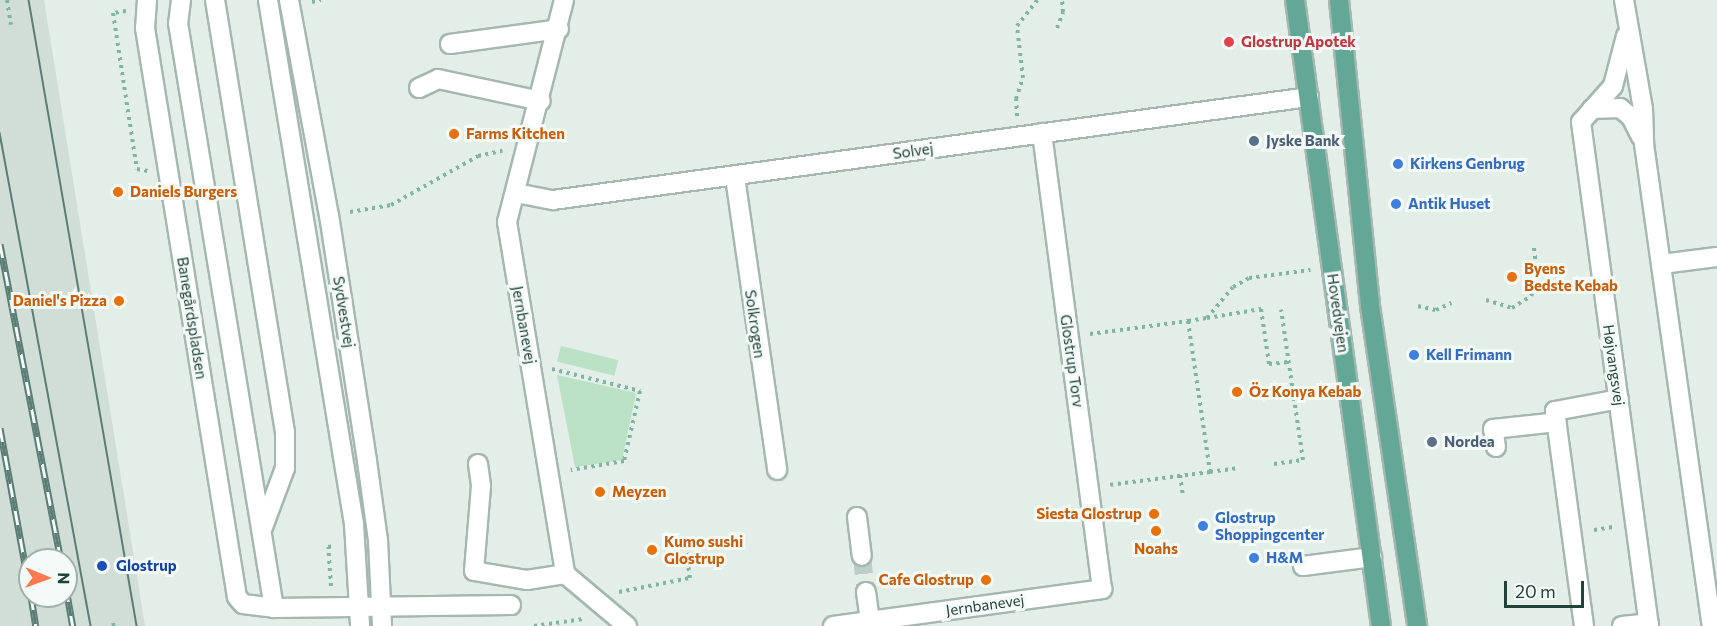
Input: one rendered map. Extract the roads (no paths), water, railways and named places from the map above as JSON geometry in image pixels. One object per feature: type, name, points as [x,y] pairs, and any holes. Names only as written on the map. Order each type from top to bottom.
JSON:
[{"type":"main road","name":"Hovedvejen","points":[[1295,0],[1381,626]]},
{"type":"main road","points":[[1339,0],[1370,306],[1417,626]]},
{"type":"street","name":"Banegårdspladsen","points":[[147,0],[144,15],[234,587],[243,604],[274,608],[511,605]]},
{"type":"street","points":[[181,0],[178,23],[274,608]]},
{"type":"street","points":[[215,0],[285,432],[285,468],[262,531]]},
{"type":"street","name":"Sydvestvej","points":[[268,0],[354,524],[360,626]]},
{"type":"street","name":"Sydvestvej","points":[[289,0],[329,215],[376,529],[382,626]]},
{"type":"street","name":"Jernbanevej","points":[[564,0],[541,101],[507,222],[566,574]]},
{"type":"street","name":"Højvangsvej","points":[[1624,0],[1627,28],[1643,109],[1644,144],[1713,626]]},
{"type":"street","name":"Højvangsvej","points":[[1627,28],[1617,77],[1581,122],[1649,624]]},
{"type":"street","points":[[450,44],[559,29]]},
{"type":"street","points":[[419,88],[438,79],[541,101]]},
{"type":"street","name":"Solvej","points":[[516,193],[553,200],[1310,97]]},
{"type":"street","name":"Højvangsvej","points":[[1592,109],[1613,107],[1626,112],[1644,144]]},
{"type":"street","name":"Glostrup Torv","points":[[1042,133],[1102,589]]},
{"type":"street","name":"Solkrogen","points":[[735,177],[777,470]]},
{"type":"street","points":[[1662,264],[1717,256]]},
{"type":"street","points":[[1584,626],[1555,411],[1619,399]]},
{"type":"street","points":[[1496,447],[1493,429],[1557,422]]},
{"type":"street","points":[[478,464],[481,486],[474,571],[527,580],[566,574],[627,626]]},
{"type":"street","points":[[857,518],[862,556]]},
{"type":"street","points":[[1303,566],[1372,556]]},
{"type":"street","name":"Jernbanevej","points":[[833,626],[1102,589]]},
{"type":"street","points":[[866,592],[870,621]]},
{"type":"street","points":[[1622,626],[1649,624]]},
{"type":"tunnel","points":[[862,556],[866,592]]},
{"type":"tram line","points":[[29,0],[137,626]]},
{"type":"tram line","points":[[0,133],[91,626]]},
{"type":"railway","points":[[0,244],[59,548]]},
{"type":"railway","points":[[0,428],[22,548]]},
{"type":"railway","points":[[33,608],[36,626]]},
{"type":"railway","points":[[70,608],[73,626]]},
{"type":"place","name":"Glostrup Apotek","points":[[1229,42]]},
{"type":"place","name":"Farms Kitchen","points":[[454,134]]},
{"type":"place","name":"Jyske Bank","points":[[1254,141]]},
{"type":"place","name":"Kirkens Genbrug","points":[[1398,164]]},
{"type":"place","name":"Daniels Burgers","points":[[118,192]]},
{"type":"place","name":"Antik Huset","points":[[1396,204]]},
{"type":"place","name":"Byens Bedste Kebab","points":[[1512,277]]},
{"type":"place","name":"Daniel's Pizza","points":[[119,301]]},
{"type":"place","name":"Kell Frimann","points":[[1414,355]]},
{"type":"place","name":"Öz Konya Kebab","points":[[1237,392]]},
{"type":"place","name":"Nordea","points":[[1432,442]]},
{"type":"place","name":"Meyzen","points":[[600,492]]},
{"type":"place","name":"Siesta Glostrup","points":[[1154,514]]},
{"type":"place","name":"Glostrup Shoppingcenter","points":[[1203,526]]},
{"type":"place","name":"Noahs","points":[[1156,531]]},
{"type":"place","name":"Kumo sushi Glostrup","points":[[652,550]]},
{"type":"place","name":"H&M","points":[[1254,558]]},
{"type":"place","name":"Glostrup","points":[[102,566]]},
{"type":"place","name":"Cafe Glostrup","points":[[986,580]]}]
